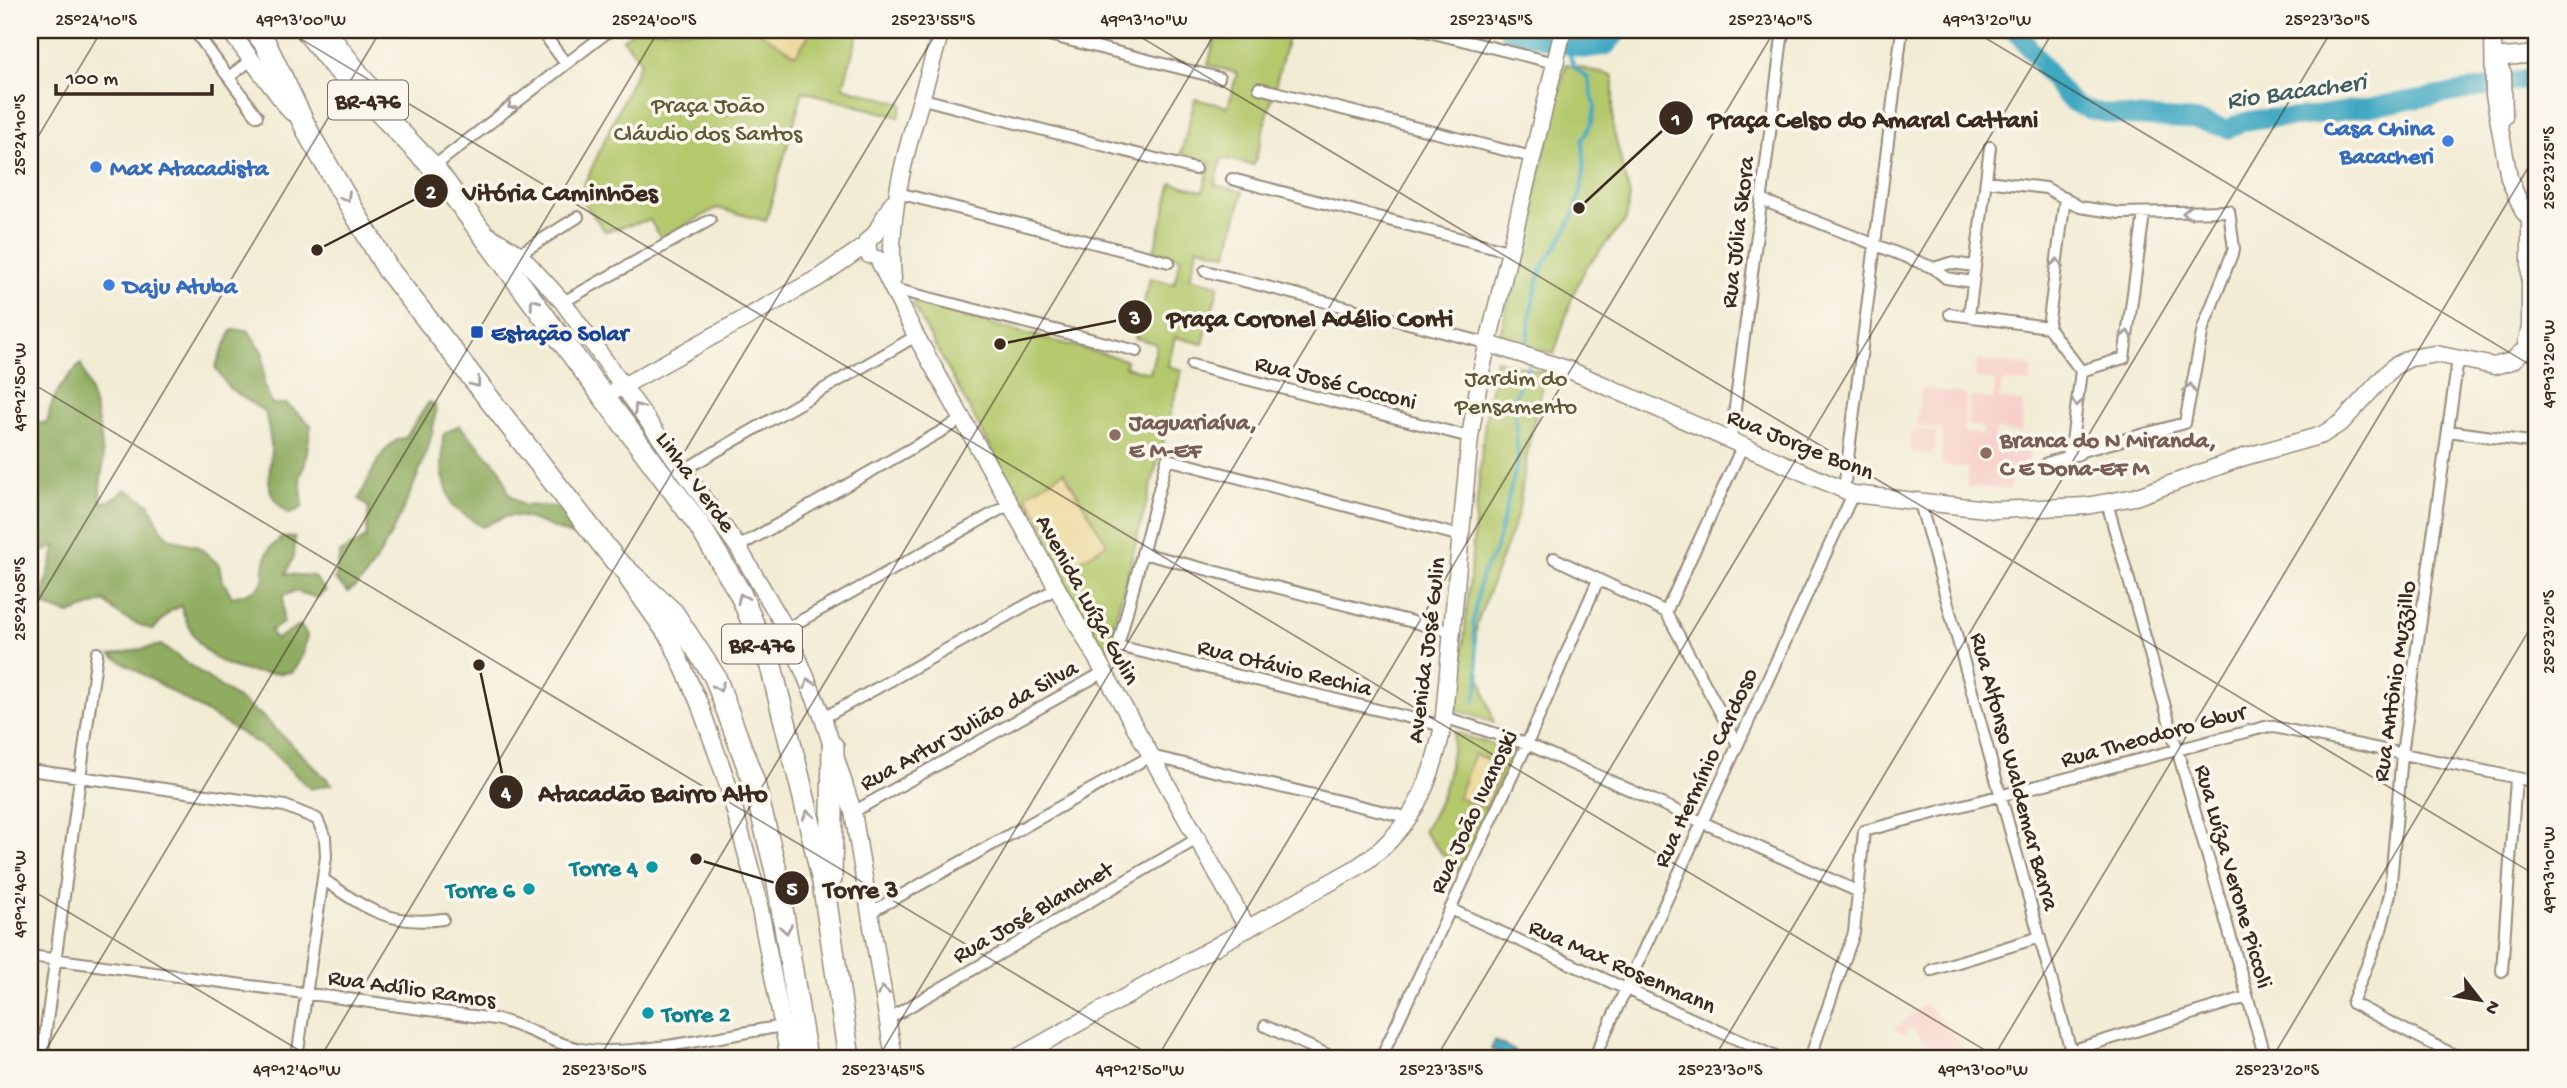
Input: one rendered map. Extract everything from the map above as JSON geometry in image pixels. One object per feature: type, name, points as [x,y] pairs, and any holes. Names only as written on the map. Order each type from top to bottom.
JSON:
[{"type":"highway","name":"BR-476","points":[[255,30],[265,43],[311,138],[387,268],[615,560],[673,613],[715,677],[754,783],[776,871],[806,1058]]},
{"type":"highway","name":"Linha Verde","points":[[306,30],[333,64],[433,167],[715,548],[752,621],[771,666],[804,798],[830,930],[849,1058]]},
{"type":"highway","points":[[830,930],[833,747]]},
{"type":"street","points":[[194,30],[257,116]]},
{"type":"street","points":[[229,30],[311,138]]},
{"type":"street","points":[[327,30],[433,167],[610,30]]},
{"type":"street","points":[[541,30],[566,64]]},
{"type":"street","points":[[604,397],[818,278],[879,248],[898,193],[941,30]]},
{"type":"street","points":[[1029,30],[1219,78]]},
{"type":"street","points":[[1422,30],[1556,60]]},
{"type":"street","name":"Avenida José Gulin","points":[[1016,1058],[1369,860],[1391,842],[1410,818],[1433,768],[1443,722],[1471,438],[1486,343],[1563,30]]},
{"type":"street","name":"Rua Júlia Skora","points":[[1666,612],[1737,442],[1783,30]]},
{"type":"street","name":"Rua Hermínio Cardoso","points":[[1594,1058],[1738,744],[1849,492],[1875,245],[1902,30]]},
{"type":"street","points":[[2493,30],[2509,178],[2534,225]]},
{"type":"street","points":[[2495,58],[2537,54]]},
{"type":"street","points":[[229,77],[251,60]]},
{"type":"street","points":[[1259,88],[1532,156]]},
{"type":"street","points":[[923,99],[1195,169]]},
{"type":"street","points":[[1969,316],[1990,147]]},
{"type":"street","points":[[1232,179],[1508,251]]},
{"type":"street","points":[[1986,181],[2046,188],[2086,208],[2144,214],[2229,211],[2234,249],[2203,328],[2185,423],[2047,463]]},
{"type":"street","points":[[898,193],[1169,262]]},
{"type":"street","points":[[2065,198],[2048,327],[2081,371],[2072,442],[2081,443],[2078,453]]},
{"type":"street","points":[[1762,200],[1934,268],[1946,278],[1973,282]]},
{"type":"street","points":[[2081,371],[2124,358],[2144,214]]},
{"type":"street","points":[[519,254],[578,217]]},
{"type":"street","points":[[564,302],[710,220]]},
{"type":"street","name":"Rua Jorge Bonn","points":[[1486,343],[1567,369],[1849,492],[1920,503],[2019,510],[2107,503],[2134,497],[2244,457],[2322,435],[2342,422],[2393,368],[2410,358],[2427,354],[2494,366],[2512,361],[2525,349],[2530,327],[2534,225]]},
{"type":"street","points":[[480,230],[519,254],[564,302],[738,547],[786,629],[823,718],[853,812],[894,1058]]},
{"type":"street","name":"Avenida Luíza Gulin","points":[[879,248],[916,336],[1248,929]]},
{"type":"street","points":[[1934,268],[1950,263],[1975,266]]},
{"type":"street","points":[[1205,271],[1486,343]]},
{"type":"street","points":[[894,289],[1138,352]]},
{"type":"street","points":[[1950,314],[2048,327]]},
{"type":"street","points":[[682,471],[916,336]]},
{"type":"street","name":"Rua Antônio Muzzillo","points":[[2458,359],[2402,754],[2387,911],[2353,1003],[2460,1058]]},
{"type":"street","name":"Rua José Cocconi","points":[[1192,365],[1471,438]]},
{"type":"street","points":[[738,547],[963,419]]},
{"type":"street","points":[[2448,431],[2537,443]]},
{"type":"street","points":[[1452,632],[1142,553],[1167,459],[1461,536]]},
{"type":"street","name":"Rua Alfonso Waldemar Barra","points":[[1920,503],[2071,1051]]},
{"type":"street","name":"Rua Luíza Verone Piccoli","points":[[2107,503],[2264,1058]]},
{"type":"street","points":[[786,629],[1010,504]]},
{"type":"street","name":"Rua Otávio Rechia","points":[[1142,553],[1118,646],[1527,744],[1860,892]]},
{"type":"street","points":[[1553,558],[1666,612],[1738,744]]},
{"type":"street","points":[[615,560],[671,641],[704,716],[741,827],[789,1058]]},
{"type":"street","name":"Rua João Ivanoski","points":[[1381,1058],[1527,744],[1598,580]]},
{"type":"street","points":[[823,718],[1057,588]]},
{"type":"street","points":[[42,1058],[97,653]]},
{"type":"street","name":"Rua Artur Julião da Silva","points":[[853,812],[1104,672]]},
{"type":"street","name":"Rua Theodoro Gbur","points":[[1860,892],[1864,831],[2177,749],[2277,726],[2537,782]]},
{"type":"street","points":[[871,912],[1151,756],[1410,818]]},
{"type":"street","points":[[30,770],[285,806],[317,820],[326,846],[297,1058]]},
{"type":"street","points":[[2502,971],[2516,779]]},
{"type":"street","name":"Rua José Blanchet","points":[[888,1018],[1197,839]]},
{"type":"street","points":[[323,879],[369,910],[416,923],[443,919]]},
{"type":"street","points":[[1810,1058],[1850,950],[1860,892]]},
{"type":"street","name":"Rua Max Rosenmann","points":[[1450,909],[1778,1058]]},
{"type":"street","points":[[1932,970],[2040,937]]},
{"type":"street","name":"Rua Adílio Ramos","points":[[30,956],[495,1019],[565,1045],[597,1051],[634,1049],[783,1026]]},
{"type":"street","points":[[2047,1058],[2247,997]]},
{"type":"street","points":[[1265,1026],[1335,1058]]},
{"type":"shaded area","points":[[1977,360],[2032,366],[2030,383],[2002,381],[1999,399],[2024,403],[2021,433],[1996,430],[1994,437],[2031,442],[2028,470],[2013,469],[2010,490],[1966,486],[1968,468],[1941,465],[1943,430],[1916,425],[1921,388],[1967,395],[1963,432],[1982,435],[1984,428],[1967,425],[1971,396],[1993,399],[1996,381],[1975,378]]},
{"type":"shaded area","points":[[1913,429],[1937,431],[1933,455],[1910,452]]},
{"type":"shaded area","points":[[1926,1003],[1968,1052],[1962,1058],[1938,1058],[1912,1028],[1902,1035],[1894,1029]]},
{"type":"green space","name":"Praça João Cláudio dos Santos","points":[[634,30],[859,30],[843,87],[903,104],[899,117],[803,91],[766,221],[717,208],[661,239],[650,220],[605,231],[579,196],[641,61],[623,39]]},
{"type":"green space","points":[[1217,30],[1290,30],[1254,165],[1222,158],[1215,185],[1243,192],[1227,254],[1198,247],[1190,278],[1219,285],[1203,344],[1175,337],[1168,366],[1182,370],[1105,658],[912,303],[1126,360],[1125,367],[1150,373],[1157,344],[1135,338],[1150,278],[1174,284],[1181,258],[1154,251],[1172,183],[1203,191],[1211,162],[1181,154],[1195,99],[1228,107],[1237,73],[1208,65]]},
{"type":"green space","points":[[1566,64],[1613,76],[1613,128],[1630,196],[1626,220],[1586,267],[1573,295],[1554,354],[1499,339]]},
{"type":"green space","points":[[232,330],[248,330],[263,353],[264,386],[272,404],[287,404],[311,425],[305,464],[300,476],[303,507],[290,514],[271,493],[271,446],[265,412],[229,388],[215,367]]},
{"type":"green space","name":"Jardim do Pensamento","points":[[1496,360],[1546,373],[1529,442],[1518,514],[1477,623],[1475,647],[1480,676],[1494,723],[1457,710],[1484,429]]},
{"type":"green space","points":[[81,364],[93,399],[100,435],[103,460],[100,486],[102,503],[118,497],[125,489],[149,504],[160,527],[169,538],[199,547],[219,565],[222,579],[232,597],[261,585],[270,548],[281,538],[295,537],[294,556],[286,574],[313,576],[326,591],[317,598],[295,591],[283,596],[283,623],[270,631],[276,639],[300,625],[307,635],[303,654],[293,672],[254,672],[222,663],[209,654],[198,641],[181,606],[170,611],[153,630],[121,615],[105,601],[69,614],[40,604],[56,546],[34,556],[30,554],[30,410],[40,424],[48,421],[59,390]]},
{"type":"green space","points":[[429,402],[435,405],[435,420],[430,442],[410,494],[374,565],[361,582],[348,592],[335,580],[340,553],[366,538],[369,508],[359,499],[383,453],[397,440],[405,438]]},
{"type":"green space","points":[[459,425],[501,470],[509,494],[522,505],[555,507],[580,521],[576,536],[518,516],[509,516],[482,527],[452,506],[442,472],[443,435]]},
{"type":"green space","points":[[161,645],[261,715],[332,784],[310,789],[272,752],[111,655]]},
{"type":"green space","points":[[1454,732],[1515,752],[1459,874],[1423,831],[1437,807],[1446,783]]},
{"type":"sand","points":[[756,30],[812,30],[796,55]]},
{"type":"sand","points":[[1064,472],[1107,544],[1070,567],[1026,495]]},
{"type":"sand","points":[[1474,754],[1502,765],[1486,808],[1458,797]]},
{"type":"water","points":[[1495,1041],[1515,1051],[1512,1058],[1491,1049]]},
{"type":"waterway","name":"Rio Bacacheri","points":[[1508,30],[1584,49],[1606,46],[1620,30]]},
{"type":"waterway","name":"Rio Bacacheri","points":[[2013,30],[2029,46],[2062,92],[2080,106],[2110,114],[2196,121],[2228,129],[2258,119],[2339,112],[2537,77]]},
{"type":"waterway","points":[[1528,351],[1529,323],[1539,277],[1578,204],[1584,166],[1582,140],[1592,123],[1595,107],[1588,78],[1575,68],[1565,44]]},
{"type":"waterway","points":[[1475,701],[1479,678],[1473,624],[1481,576],[1495,552],[1518,460],[1514,398],[1529,363]]},
{"type":"place","name":"Casa China Bacacheri","points":[[2448,141]]},
{"type":"place","name":"Max Atacadista","points":[[96,167]]},
{"type":"place","name":"Praça Celso do Amaral Cattani","points":[[1579,208]]},
{"type":"place","name":"Vitória Caminhões","points":[[317,250]]},
{"type":"place","name":"Daju Atuba","points":[[109,285]]},
{"type":"place","name":"Estação Solar","points":[[477,332]]},
{"type":"place","name":"Praça Coronel Adélio Conti","points":[[1000,344]]},
{"type":"place","name":"Jaguariaíva, E M-EF","points":[[1115,435]]},
{"type":"place","name":"Branca do N Miranda, C E Dona-EF M","points":[[1986,453]]},
{"type":"place","name":"Atacadão Bairro Alto","points":[[479,665]]},
{"type":"place","name":"Torre 3","points":[[696,859]]},
{"type":"place","name":"Torre 4","points":[[652,867]]},
{"type":"place","name":"Torre 6","points":[[529,889]]},
{"type":"place","name":"Torre 2","points":[[648,1013]]}]
